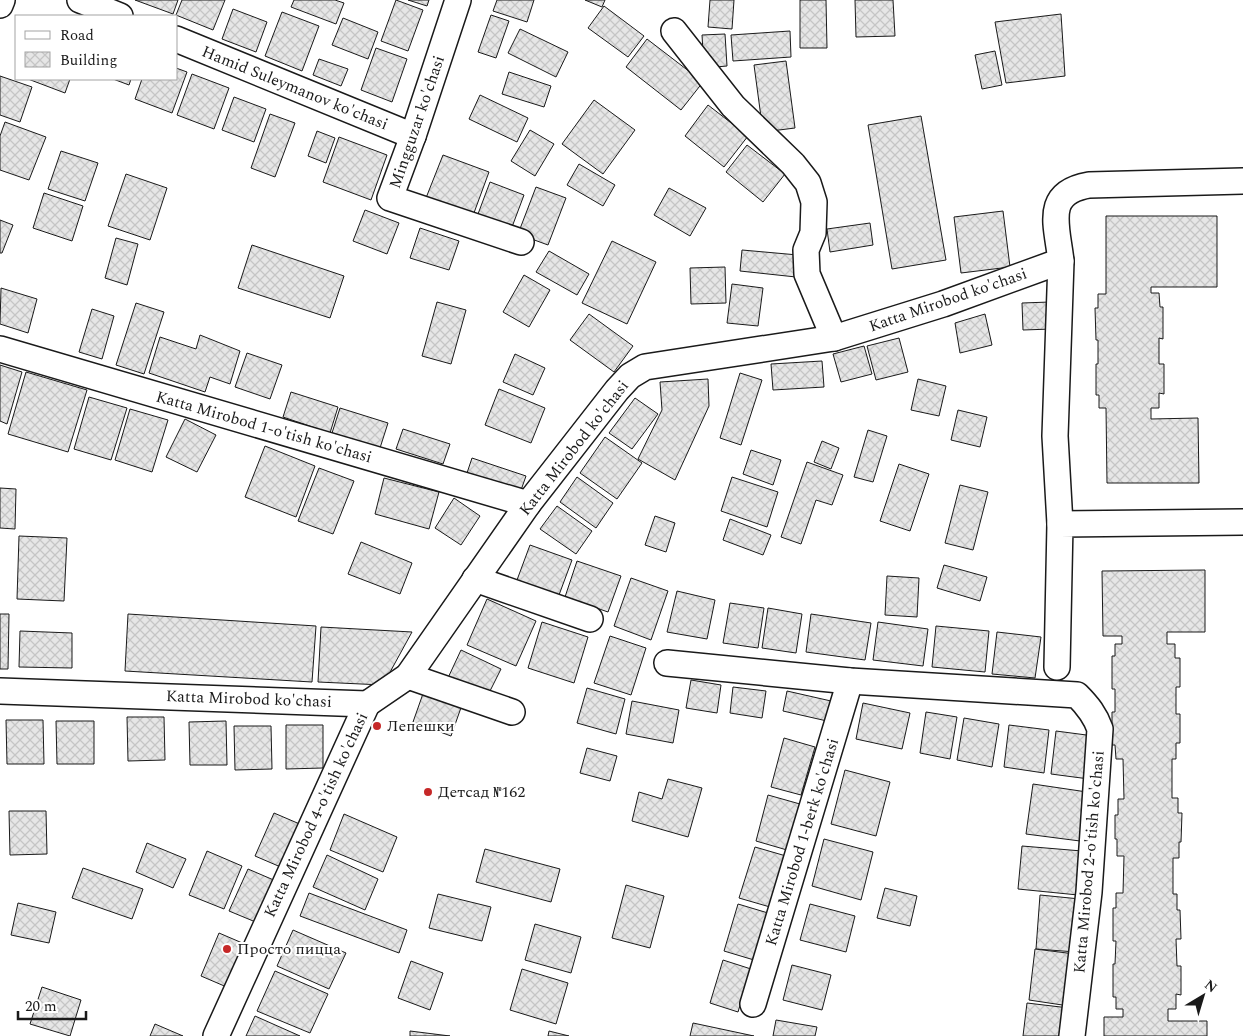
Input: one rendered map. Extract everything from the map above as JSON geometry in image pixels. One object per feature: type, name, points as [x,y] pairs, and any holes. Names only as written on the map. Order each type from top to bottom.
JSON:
[{"type":"street","points":[[0,5],[2,0]]},
{"type":"street","points":[[80,0],[118,15]]},
{"type":"street","name":"Mingguzar ko'chasi","points":[[458,0],[413,136],[390,198],[521,242]]},
{"type":"street","points":[[674,32],[733,106],[793,164],[808,182],[814,202],[813,233],[806,250],[807,274],[834,338]]},
{"type":"street","name":"Hamid Suleymanov ko'chasi","points":[[178,40],[413,136]]},
{"type":"street","points":[[1057,667],[1060,524],[1055,436],[1061,260],[1055,210],[1060,200],[1068,192],[1078,187],[1089,185],[1243,181]]},
{"type":"street","name":"Katta Mirobod ko'chasi","points":[[0,691],[367,704],[408,676],[528,504],[617,390],[630,376],[645,366],[834,338],[943,304],[1061,260]]},
{"type":"street","name":"Katta Mirobod 1-o'tish ko'chasi","points":[[0,349],[528,504]]},
{"type":"street","points":[[1060,524],[1243,522]]},
{"type":"street","points":[[475,579],[590,619]]},
{"type":"street","points":[[667,663],[850,681]]},
{"type":"street","points":[[408,676],[512,712]]},
{"type":"street","name":"Katta Mirobod 2-o'tish ko'chasi","points":[[850,681],[1077,695],[1090,707],[1100,729],[1089,892],[1072,1036]]},
{"type":"street","name":"Katta Mirobod 1-berk ko'chasi","points":[[753,1004],[850,681]]},
{"type":"street","name":"Katta Mirobod 4-o'tish ko'chasi","points":[[216,1036],[367,704]]},
{"type":"building","points":[[135,0],[178,0],[173,14]]},
{"type":"building","points":[[182,0],[225,0],[213,30],[176,15]]},
{"type":"building","points":[[294,0],[335,0],[344,3],[336,24],[291,7]]},
{"type":"building","points":[[396,0],[423,10],[408,51],[381,41]]},
{"type":"building","points":[[408,0],[429,0],[427,6]]},
{"type":"building","points":[[497,0],[534,0],[527,22],[493,11]]},
{"type":"building","points":[[585,0],[605,0],[602,7]]},
{"type":"building","points":[[710,0],[734,0],[732,29],[708,27]]},
{"type":"building","points":[[800,0],[826,0],[827,48],[800,48]]},
{"type":"building","points":[[855,0],[893,0],[895,36],[856,37]]},
{"type":"building","points":[[604,6],[644,36],[628,57],[588,28]]},
{"type":"building","points":[[233,9],[267,22],[256,52],[222,39]]},
{"type":"building","points":[[282,12],[319,26],[302,71],[265,56]]},
{"type":"building","points":[[1061,14],[1065,76],[1006,83],[995,22]]},
{"type":"building","points":[[491,15],[509,21],[496,58],[478,52]]},
{"type":"building","points":[[343,18],[378,32],[368,59],[332,45]]},
{"type":"building","points":[[520,29],[568,52],[556,77],[508,53]]},
{"type":"building","points":[[790,31],[791,57],[733,61],[731,35]]},
{"type":"building","points":[[725,34],[727,66],[704,68],[702,35]]},
{"type":"building","points":[[647,39],[703,82],[681,110],[626,67]]},
{"type":"building","points":[[376,48],[407,59],[392,102],[361,90]]},
{"type":"building","points":[[995,51],[1002,85],[982,89],[975,55]]},
{"type":"building","points":[[319,59],[348,69],[341,86],[313,75]]},
{"type":"building","points":[[786,61],[795,128],[763,132],[754,65]]},
{"type":"building","points":[[178,69],[187,72],[172,113],[135,99],[142,80],[178,80]]},
{"type":"building","points":[[509,72],[551,86],[544,107],[502,94]]},
{"type":"building","points":[[192,74],[229,88],[214,129],[177,115]]},
{"type":"building","points":[[0,76],[32,87],[20,122],[0,115]]},
{"type":"building","points":[[31,80],[70,80],[65,93]]},
{"type":"building","points":[[116,80],[131,80],[129,85]]},
{"type":"building","points":[[480,95],[528,118],[517,142],[469,119]]},
{"type":"building","points":[[234,97],[266,109],[254,142],[222,130]]},
{"type":"building","points":[[594,100],[635,130],[603,174],[562,144]]},
{"type":"building","points":[[708,105],[748,136],[724,167],[685,136]]},
{"type":"building","points":[[270,114],[295,123],[275,177],[251,168]]},
{"type":"building","points":[[921,116],[946,260],[892,269],[868,125]]},
{"type":"building","points":[[5,122],[46,137],[29,180],[0,170],[0,136]]},
{"type":"building","points":[[530,130],[554,144],[535,176],[511,161]]},
{"type":"building","points":[[317,131],[335,138],[326,163],[308,156]]},
{"type":"building","points":[[339,137],[387,155],[371,200],[323,182]]},
{"type":"building","points":[[747,145],[785,174],[763,202],[726,172]]},
{"type":"building","points":[[61,151],[98,163],[85,201],[48,189]]},
{"type":"building","points":[[443,155],[489,172],[471,221],[424,203]]},
{"type":"building","points":[[579,164],[615,185],[603,206],[567,185]]},
{"type":"building","points":[[126,174],[167,188],[150,240],[108,226]]},
{"type":"building","points":[[490,182],[524,195],[509,235],[475,222]]},
{"type":"building","points":[[536,187],[566,198],[548,245],[518,234]]},
{"type":"building","points":[[669,188],[706,208],[690,236],[654,215]]},
{"type":"building","points":[[44,193],[83,206],[72,241],[33,228]]},
{"type":"building","points":[[365,210],[399,223],[387,254],[353,241]]},
{"type":"building","points":[[1003,211],[1010,267],[961,273],[954,217]]},
{"type":"building","points":[[1106,216],[1217,216],[1217,287],[1151,287],[1151,293],[1159,293],[1160,307],[1163,307],[1163,339],[1159,338],[1159,364],[1164,364],[1164,394],[1159,393],[1159,408],[1151,408],[1151,419],[1198,418],[1199,483],[1107,483],[1106,408],[1099,408],[1099,395],[1096,395],[1098,340],[1096,340],[1095,308],[1098,308],[1098,294],[1106,294]]},
{"type":"building","points":[[0,220],[13,225],[2,253],[0,253]]},
{"type":"building","points":[[870,223],[873,245],[830,252],[827,229]]},
{"type":"building","points":[[420,228],[459,241],[449,270],[410,258]]},
{"type":"building","points":[[116,238],[138,244],[127,285],[105,278]]},
{"type":"building","points":[[612,241],[656,262],[627,324],[582,303]]},
{"type":"building","points":[[252,245],[344,276],[330,318],[238,288]]},
{"type":"building","points":[[742,250],[798,255],[796,277],[740,271]]},
{"type":"building","points":[[549,251],[589,274],[577,295],[536,272]]},
{"type":"building","points":[[725,267],[726,303],[691,304],[690,268]]},
{"type":"building","points":[[524,275],[550,290],[529,327],[503,312]]},
{"type":"building","points":[[732,284],[763,288],[758,326],[727,323]]},
{"type":"building","points":[[1,288],[37,299],[28,333],[0,324]]},
{"type":"building","points":[[437,302],[466,310],[451,364],[422,356]]},
{"type":"building","points":[[1050,302],[1052,329],[1023,330],[1022,303]]},
{"type":"building","points":[[136,303],[164,312],[144,374],[116,365]]},
{"type":"building","points":[[92,309],[114,316],[102,359],[79,352]]},
{"type":"building","points":[[589,314],[633,346],[614,372],[570,340]]},
{"type":"building","points":[[985,314],[992,345],[960,353],[955,323]]},
{"type":"building","points":[[200,335],[240,351],[230,384],[210,377],[205,392],[149,373],[160,337],[196,349]]},
{"type":"building","points":[[899,338],[908,372],[876,380],[867,346]]},
{"type":"building","points":[[864,346],[872,374],[841,382],[833,354]]},
{"type":"building","points":[[247,353],[282,365],[270,399],[235,387]]},
{"type":"building","points":[[515,354],[545,368],[533,395],[503,382]]},
{"type":"building","points":[[822,361],[824,387],[773,390],[771,364]]},
{"type":"building","points":[[0,365],[22,372],[7,424],[0,421]]},
{"type":"building","points":[[26,372],[87,390],[68,452],[8,434]]},
{"type":"building","points":[[740,373],[762,380],[741,445],[720,438]]},
{"type":"building","points":[[708,379],[709,406],[675,480],[638,459],[662,410],[660,382]]},
{"type":"building","points":[[918,379],[946,386],[939,416],[911,410]]},
{"type":"building","points":[[499,389],[545,408],[531,443],[485,425]]},
{"type":"building","points":[[291,392],[338,407],[330,433],[283,417]]},
{"type":"building","points":[[89,397],[127,408],[111,460],[74,449]]},
{"type":"building","points":[[635,398],[658,414],[632,449],[609,433]]},
{"type":"building","points":[[340,408],[388,423],[380,448],[332,433]]},
{"type":"building","points":[[130,409],[168,420],[152,472],[115,460]]},
{"type":"building","points":[[958,410],[987,417],[980,447],[951,440]]},
{"type":"building","points":[[185,419],[216,435],[197,472],[166,457]]},
{"type":"building","points":[[403,429],[450,444],[443,464],[396,449]]},
{"type":"building","points":[[868,430],[887,436],[873,482],[854,477]]},
{"type":"building","points":[[605,437],[642,463],[617,499],[580,473]]},
{"type":"building","points":[[822,441],[839,448],[831,469],[814,462]]},
{"type":"building","points":[[265,446],[315,466],[296,517],[245,497]]},
{"type":"building","points":[[751,450],[781,460],[773,485],[743,474]]},
{"type":"building","points":[[472,458],[526,476],[520,493],[466,476]]},
{"type":"building","points":[[807,462],[843,475],[832,505],[816,500],[801,544],[781,537]]},
{"type":"building","points":[[899,464],[929,474],[910,531],[880,521]]},
{"type":"building","points":[[319,468],[354,481],[333,534],[298,521]]},
{"type":"building","points":[[577,477],[613,503],[596,528],[560,502]]},
{"type":"building","points":[[732,477],[778,492],[767,527],[721,511]]},
{"type":"building","points":[[384,478],[439,492],[429,529],[375,514]]},
{"type":"building","points":[[960,485],[988,492],[973,550],[945,543]]},
{"type":"building","points":[[0,488],[16,489],[15,529],[0,528]]},
{"type":"building","points":[[454,498],[480,516],[461,545],[435,528]]},
{"type":"building","points":[[557,506],[592,531],[576,554],[540,529]]},
{"type":"building","points":[[655,516],[675,523],[666,552],[645,545]]},
{"type":"building","points":[[730,519],[771,535],[763,555],[723,540]]},
{"type":"building","points":[[19,536],[67,538],[64,601],[17,599]]},
{"type":"building","points":[[361,542],[412,563],[400,594],[348,574]]},
{"type":"building","points":[[530,545],[572,560],[559,595],[517,580]]},
{"type":"building","points":[[577,561],[621,576],[608,612],[565,597]]},
{"type":"building","points":[[944,565],[987,577],[980,601],[937,588]]},
{"type":"building","points":[[1205,570],[1205,632],[1167,632],[1167,644],[1175,644],[1175,658],[1180,658],[1180,687],[1176,687],[1176,714],[1180,714],[1180,743],[1176,743],[1176,759],[1172,759],[1172,798],[1178,798],[1178,813],[1182,813],[1179,858],[1173,858],[1173,894],[1177,894],[1177,910],[1180,910],[1181,939],[1176,939],[1177,966],[1181,966],[1181,995],[1176,994],[1176,1009],[1168,1009],[1168,1021],[1207,1021],[1207,1036],[1104,1036],[1104,1017],[1123,1017],[1123,1009],[1116,1009],[1116,997],[1113,997],[1113,964],[1115,964],[1116,941],[1113,941],[1113,908],[1116,908],[1116,893],[1123,893],[1124,856],[1117,856],[1115,815],[1118,815],[1118,799],[1124,799],[1123,759],[1116,759],[1115,745],[1112,745],[1112,712],[1115,712],[1115,689],[1112,689],[1112,656],[1115,656],[1115,644],[1122,644],[1122,636],[1103,636],[1102,571]]},
{"type":"building","points":[[887,576],[919,578],[917,617],[885,615]]},
{"type":"building","points":[[631,578],[668,591],[651,640],[614,626]]},
{"type":"building","points":[[677,591],[715,600],[707,639],[667,632]]},
{"type":"building","points":[[487,599],[536,621],[516,666],[467,645]]},
{"type":"building","points":[[730,603],[764,608],[758,648],[723,643]]},
{"type":"building","points":[[768,608],[802,614],[796,653],[762,648]]},
{"type":"building","points":[[0,614],[9,614],[8,669],[0,669]]},
{"type":"building","points":[[128,614],[316,626],[312,682],[125,671]]},
{"type":"building","points":[[811,614],[871,623],[865,660],[806,652]]},
{"type":"building","points":[[542,622],[588,637],[574,683],[528,668]]},
{"type":"building","points":[[878,622],[928,629],[923,666],[873,660]]},
{"type":"building","points":[[936,626],[989,631],[985,672],[932,667]]},
{"type":"building","points":[[321,627],[412,632],[383,685],[318,682]]},
{"type":"building","points":[[20,631],[72,633],[72,668],[19,667]]},
{"type":"building","points":[[997,632],[1041,637],[1035,678],[992,674]]},
{"type":"building","points":[[610,636],[646,648],[631,695],[594,683]]},
{"type":"building","points":[[461,650],[501,669],[486,699],[447,680]]},
{"type":"building","points":[[691,680],[721,685],[717,713],[686,708]]},
{"type":"building","points":[[733,687],[766,691],[762,718],[730,713]]},
{"type":"building","points":[[425,688],[463,702],[451,736],[413,722]]},
{"type":"building","points":[[587,688],[625,699],[616,734],[577,723]]},
{"type":"building","points":[[787,691],[831,701],[827,721],[783,711]]},
{"type":"building","points":[[632,701],[679,710],[673,743],[626,734]]},
{"type":"building","points":[[863,703],[910,713],[902,749],[856,739]]},
{"type":"building","points":[[926,712],[957,717],[950,759],[920,753]]},
{"type":"building","points":[[127,717],[164,717],[165,760],[128,761]]},
{"type":"building","points":[[964,718],[999,724],[992,767],[957,760]]},
{"type":"building","points":[[6,720],[43,720],[44,764],[7,764]]},
{"type":"building","points":[[56,721],[94,721],[94,764],[57,764]]},
{"type":"building","points":[[226,721],[227,765],[190,765],[189,722]]},
{"type":"building","points":[[286,725],[323,725],[323,768],[286,769]]},
{"type":"building","points":[[1009,725],[1049,730],[1044,773],[1004,767]]},
{"type":"building","points":[[234,726],[271,726],[272,769],[235,770]]},
{"type":"building","points":[[1056,731],[1094,736],[1089,779],[1051,774]]},
{"type":"building","points":[[784,738],[815,747],[801,795],[771,787]]},
{"type":"building","points":[[587,748],[617,756],[610,781],[580,773]]},
{"type":"building","points":[[845,770],[890,782],[876,836],[831,824]]},
{"type":"building","points":[[668,779],[702,788],[688,837],[632,821],[639,792],[662,799]]},
{"type":"building","points":[[1033,784],[1087,792],[1080,841],[1026,834]]},
{"type":"building","points":[[768,795],[800,804],[787,850],[756,841]]},
{"type":"building","points":[[9,811],[46,811],[47,854],[10,855]]},
{"type":"building","points":[[274,813],[302,825],[283,868],[255,856]]},
{"type":"building","points":[[344,814],[397,837],[383,872],[330,850]]},
{"type":"building","points":[[824,839],[873,852],[861,900],[812,886]]},
{"type":"building","points":[[147,843],[186,859],[173,888],[136,872]]},
{"type":"building","points":[[1022,846],[1082,851],[1078,895],[1018,889]]},
{"type":"building","points":[[755,847],[786,856],[770,907],[739,898]]},
{"type":"building","points":[[485,849],[560,869],[551,902],[476,882]]},
{"type":"building","points":[[207,851],[242,866],[224,909],[189,895]]},
{"type":"building","points":[[327,855],[378,879],[365,910],[313,887]]},
{"type":"building","points":[[83,868],[143,889],[132,919],[72,898]]},
{"type":"building","points":[[248,869],[276,881],[258,923],[229,911]]},
{"type":"building","points":[[626,885],[664,896],[650,948],[612,938]]},
{"type":"building","points":[[885,888],[917,896],[910,926],[877,918]]},
{"type":"building","points":[[309,893],[407,930],[399,953],[300,916]]},
{"type":"building","points":[[438,894],[491,907],[482,941],[429,928]]},
{"type":"building","points":[[1040,895],[1080,899],[1076,952],[1036,949]]},
{"type":"building","points":[[18,903],[56,912],[49,943],[11,935]]},
{"type":"building","points":[[738,904],[768,913],[754,960],[724,951]]},
{"type":"building","points":[[810,904],[855,916],[846,952],[800,940]]},
{"type":"building","points":[[535,924],[581,937],[571,973],[525,960]]},
{"type":"building","points":[[293,930],[346,953],[329,989],[277,966]]},
{"type":"building","points":[[219,933],[247,945],[229,988],[201,976]]},
{"type":"building","points":[[1035,949],[1075,954],[1069,1006],[1029,1000]]},
{"type":"building","points":[[723,960],[751,969],[738,1012],[710,1003]]},
{"type":"building","points":[[411,961],[443,973],[430,1010],[398,998]]},
{"type":"building","points":[[792,965],[831,975],[822,1010],[783,1000]]},
{"type":"building","points":[[522,969],[568,983],[556,1024],[510,1010]]},
{"type":"building","points":[[275,971],[328,994],[310,1033],[257,1011]]},
{"type":"building","points":[[42,987],[81,1000],[70,1036],[30,1024]]},
{"type":"building","points":[[1027,1003],[1069,1008],[1066,1036],[1023,1036]]},
{"type":"building","points":[[255,1016],[300,1036],[246,1036]]},
{"type":"building","points":[[776,1020],[817,1027],[815,1036],[773,1036]]},
{"type":"building","points":[[693,1023],[754,1036],[690,1036]]},
{"type":"building","points":[[155,1024],[183,1036],[150,1036]]},
{"type":"building","points":[[410,1031],[450,1036],[410,1036]]},
{"type":"building","points":[[549,1031],[569,1036],[548,1036]]},
{"type":"place","name":"Лепешки","points":[[377,726]]},
{"type":"place","name":"Детсад №162","points":[[428,792]]},
{"type":"place","name":"Просто пицца","points":[[227,949]]}]
